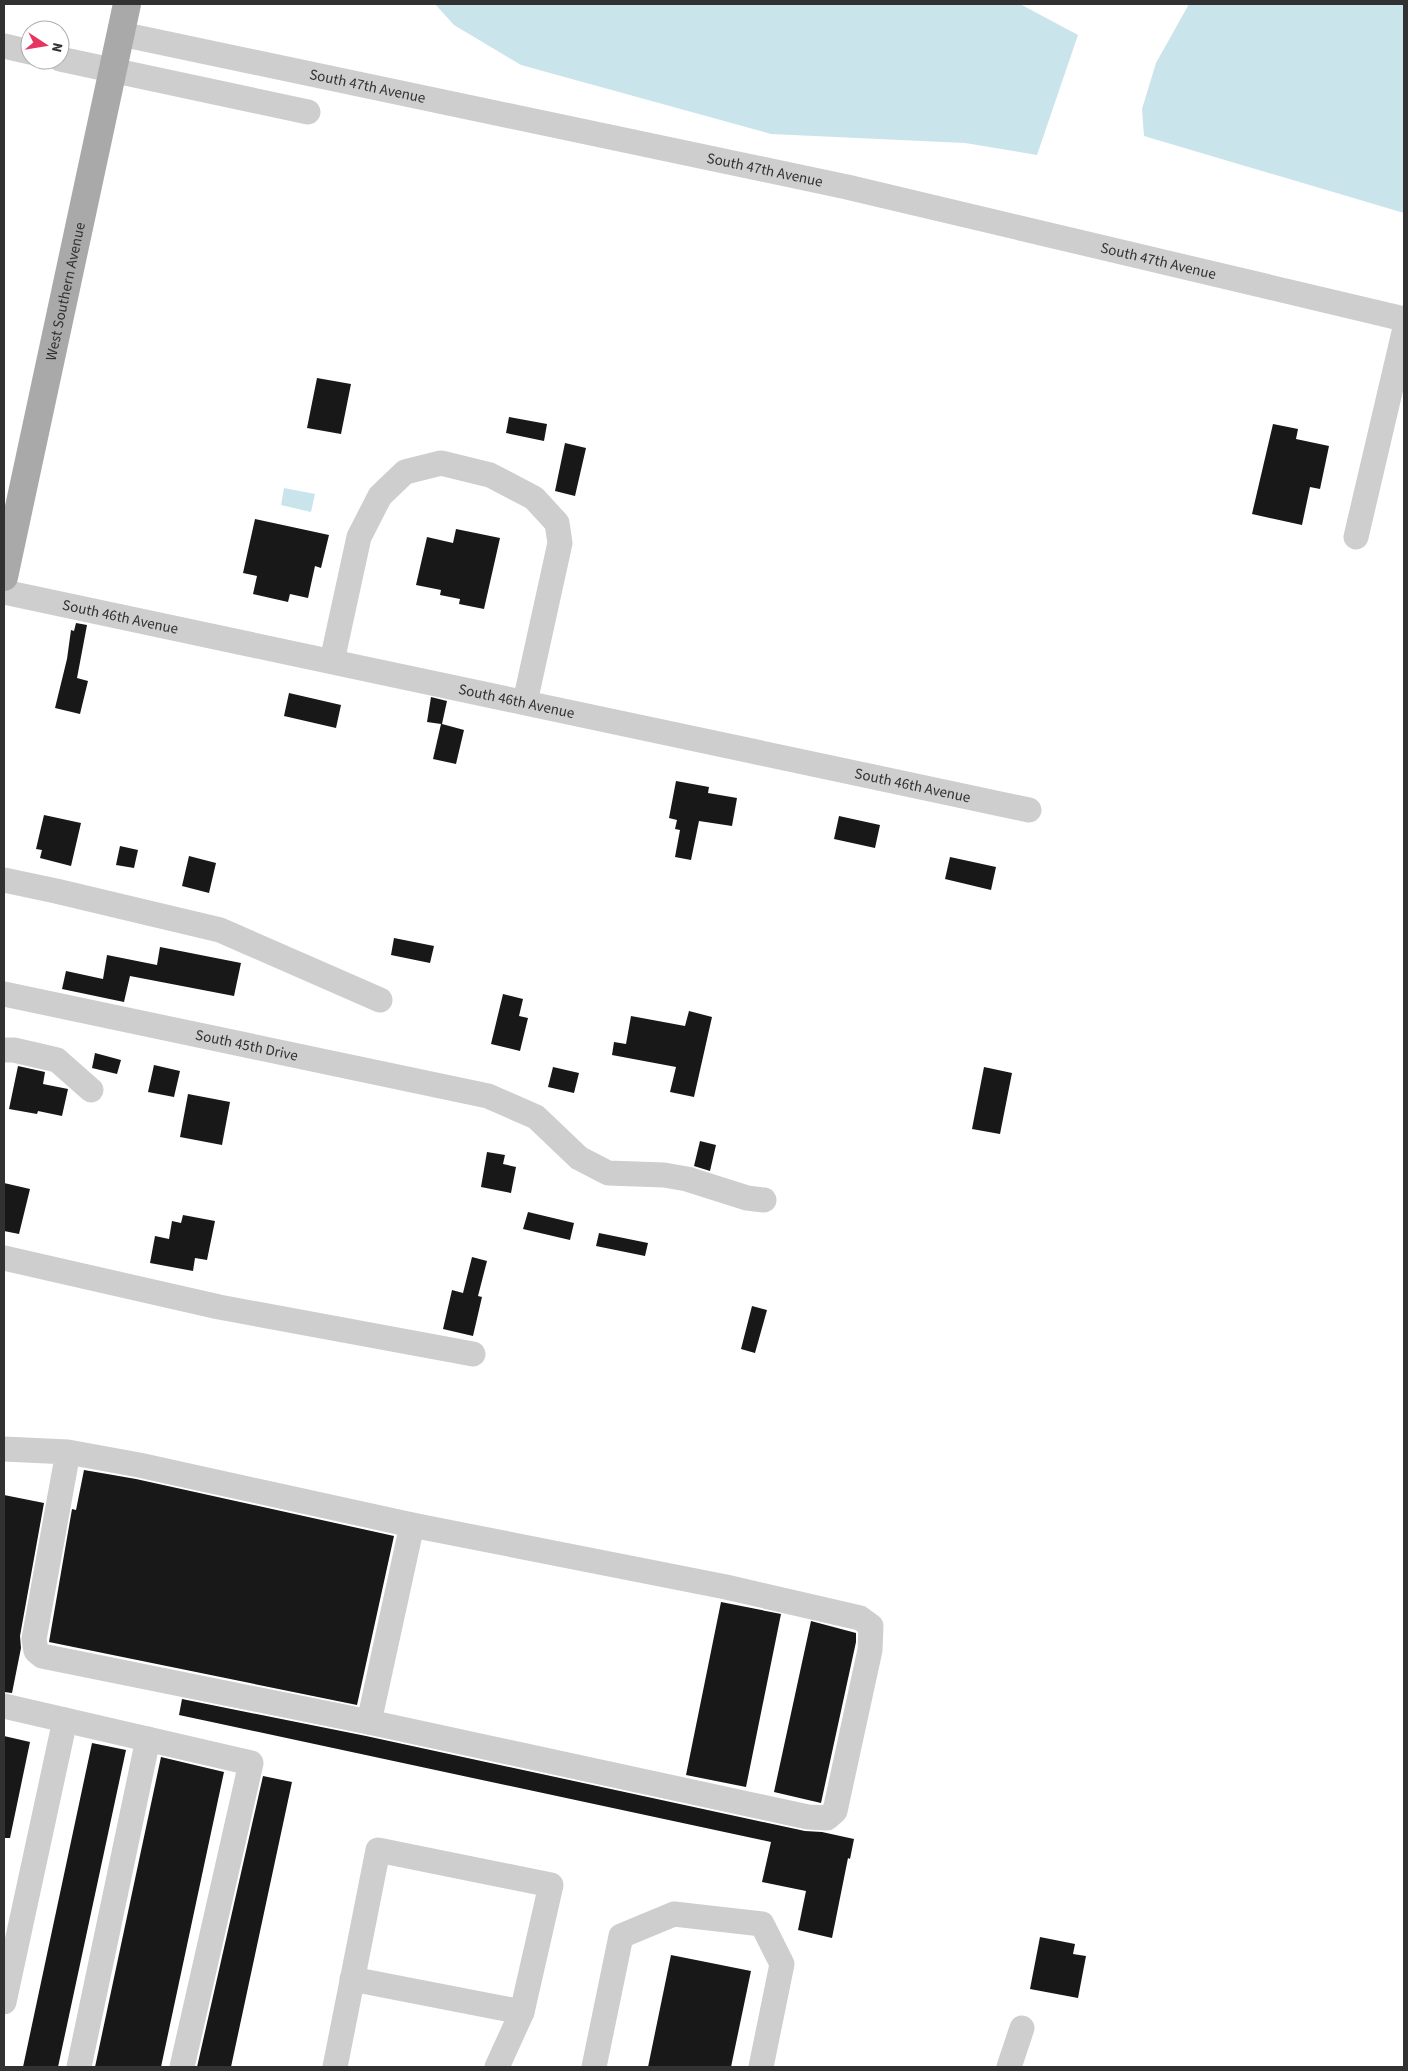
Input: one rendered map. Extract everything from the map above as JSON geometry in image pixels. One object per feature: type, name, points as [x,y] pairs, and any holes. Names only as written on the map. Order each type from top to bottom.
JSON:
[{"type":"main road","name":"West Southern Avenue","points":[[4,577],[127,4]]},
{"type":"street","name":"South 47th Avenue","points":[[121,34],[847,187],[1404,319]]},
{"type":"street","points":[[4,46],[20,50]]},
{"type":"street","points":[[70,61],[308,112]]},
{"type":"street","points":[[1356,537],[1404,332]]},
{"type":"street","points":[[332,661],[359,538],[380,496],[405,472],[442,463],[490,475],[534,498],[557,523],[560,543],[525,702]]},
{"type":"street","name":"South 46th Avenue","points":[[4,592],[1029,810]]},
{"type":"street","points":[[4,880],[220,930],[380,1000]]},
{"type":"street","name":"South 45th Drive","points":[[4,994],[488,1096],[536,1117],[579,1158],[608,1173],[664,1175],[705,1184],[747,1198],[764,1200]]},
{"type":"street","points":[[4,1050],[14,1050],[57,1060],[91,1090]]},
{"type":"street","points":[[4,1258],[219,1307],[474,1354]]},
{"type":"street","points":[[4,1449],[68,1452],[139,1465],[412,1525],[726,1587],[860,1618],[871,1626],[868,1659],[835,1811],[827,1818],[808,1817],[369,1722],[42,1656],[36,1651],[34,1639],[68,1452]]},
{"type":"street","points":[[369,1722],[412,1525]]},
{"type":"street","points":[[4,1706],[251,1763],[182,2067]]},
{"type":"street","points":[[4,2002],[65,1720]]},
{"type":"street","points":[[80,2067],[148,1739]]},
{"type":"street","points":[[335,2067],[378,1850],[551,1885],[522,2012],[497,2067]]},
{"type":"street","points":[[594,2067],[621,1936],[674,1914],[762,1924],[782,1964],[761,2067]]},
{"type":"street","points":[[352,1979],[522,2012]]},
{"type":"street","points":[[1009,2067],[1022,2028]]},
{"type":"water","points":[[435,4],[1020,4],[1078,35],[1037,155],[965,143],[771,134],[521,65],[454,25]]},
{"type":"water","points":[[1189,4],[1404,4],[1404,213],[1144,136],[1142,109],[1156,63]]},
{"type":"water","points":[[284,488],[315,494],[311,512],[281,505]]},
{"type":"building","points":[[317,378],[351,384],[341,434],[307,428]]},
{"type":"building","points":[[509,417],[547,424],[544,441],[506,433]]},
{"type":"building","points":[[1273,424],[1298,429],[1296,439],[1329,446],[1320,489],[1310,487],[1302,525],[1252,514]]},
{"type":"building","points":[[565,443],[586,448],[575,496],[555,491]]},
{"type":"building","points":[[255,519],[329,535],[321,568],[315,566],[308,598],[290,594],[288,602],[253,594],[257,576],[243,573]]},
{"type":"building","points":[[456,529],[500,538],[484,609],[459,604],[460,599],[440,595],[441,590],[416,585],[427,537],[453,543]]},
{"type":"building","points":[[76,623],[87,625],[77,678],[88,681],[80,714],[55,708],[67,659],[71,630],[74,631]]},
{"type":"building","points":[[289,693],[341,705],[336,728],[284,716]]},
{"type":"building","points":[[431,697],[447,701],[442,724],[464,730],[456,764],[433,759],[441,724],[427,722]]},
{"type":"building","points":[[676,781],[709,787],[708,793],[737,798],[732,826],[699,821],[691,860],[675,857],[680,830],[675,829],[677,820],[669,818]]},
{"type":"building","points":[[44,815],[81,823],[71,866],[40,858],[42,850],[36,849]]},
{"type":"building","points":[[839,816],[880,825],[875,848],[834,839]]},
{"type":"building","points":[[120,846],[138,850],[134,868],[116,865]]},
{"type":"building","points":[[189,856],[216,863],[209,893],[182,886]]},
{"type":"building","points":[[950,857],[996,867],[991,890],[945,879]]},
{"type":"building","points":[[394,938],[434,946],[430,963],[391,955]]},
{"type":"building","points":[[160,947],[241,963],[234,996],[130,976],[124,1002],[62,989],[66,971],[103,979],[107,955],[157,965]]},
{"type":"building","points":[[503,994],[523,999],[519,1016],[528,1018],[520,1051],[491,1044]]},
{"type":"building","points":[[689,1011],[712,1017],[694,1097],[670,1092],[676,1067],[612,1055],[614,1042],[626,1044],[631,1016],[685,1026]]},
{"type":"building","points":[[95,1053],[121,1060],[117,1074],[92,1068]]},
{"type":"building","points":[[154,1065],[180,1071],[174,1097],[148,1092]]},
{"type":"building","points":[[18,1066],[45,1072],[43,1084],[68,1089],[62,1116],[38,1111],[37,1114],[9,1109]]},
{"type":"building","points":[[553,1067],[579,1073],[574,1093],[548,1087]]},
{"type":"building","points":[[984,1067],[1012,1073],[1000,1134],[972,1129]]},
{"type":"building","points":[[188,1094],[230,1102],[222,1145],[180,1137]]},
{"type":"building","points":[[700,1141],[716,1145],[710,1171],[694,1166]]},
{"type":"building","points":[[487,1152],[505,1155],[503,1164],[516,1167],[511,1193],[481,1187]]},
{"type":"building","points":[[4,1183],[30,1189],[19,1234],[4,1231]]},
{"type":"building","points":[[528,1212],[574,1223],[570,1240],[523,1229]]},
{"type":"building","points":[[183,1215],[215,1221],[207,1260],[195,1258],[193,1271],[150,1263],[155,1236],[169,1239],[172,1221],[181,1223]]},
{"type":"building","points":[[599,1233],[648,1243],[645,1256],[596,1246]]},
{"type":"building","points":[[472,1257],[487,1261],[478,1296],[482,1297],[473,1336],[443,1329],[452,1290],[463,1293]]},
{"type":"building","points":[[752,1306],[767,1310],[755,1353],[741,1349]]},
{"type":"building","points":[[84,1470],[136,1479],[394,1536],[357,1705],[49,1642],[72,1509],[76,1510]]},
{"type":"building","points":[[4,1495],[44,1503],[20,1636],[21,1648],[12,1693],[4,1692]]},
{"type":"building","points":[[721,1602],[781,1614],[746,1787],[686,1775]]},
{"type":"building","points":[[811,1621],[856,1633],[856,1642],[821,1803],[774,1792]]},
{"type":"building","points":[[182,1699],[366,1736],[805,1831],[822,1832],[854,1839],[850,1859],[848,1858],[832,1938],[798,1930],[806,1891],[762,1882],[771,1842],[179,1715]]},
{"type":"building","points":[[4,1736],[30,1742],[10,1838],[4,1838]]},
{"type":"building","points":[[92,1743],[126,1750],[58,2067],[23,2067]]},
{"type":"building","points":[[161,1757],[224,1772],[161,2067],[95,2067]]},
{"type":"building","points":[[263,1776],[292,1782],[231,2067],[197,2067]]},
{"type":"building","points":[[1040,1937],[1075,1944],[1073,1954],[1086,1956],[1078,1998],[1030,1989]]},
{"type":"building","points":[[671,1955],[751,1971],[731,2067],[648,2067]]}]
